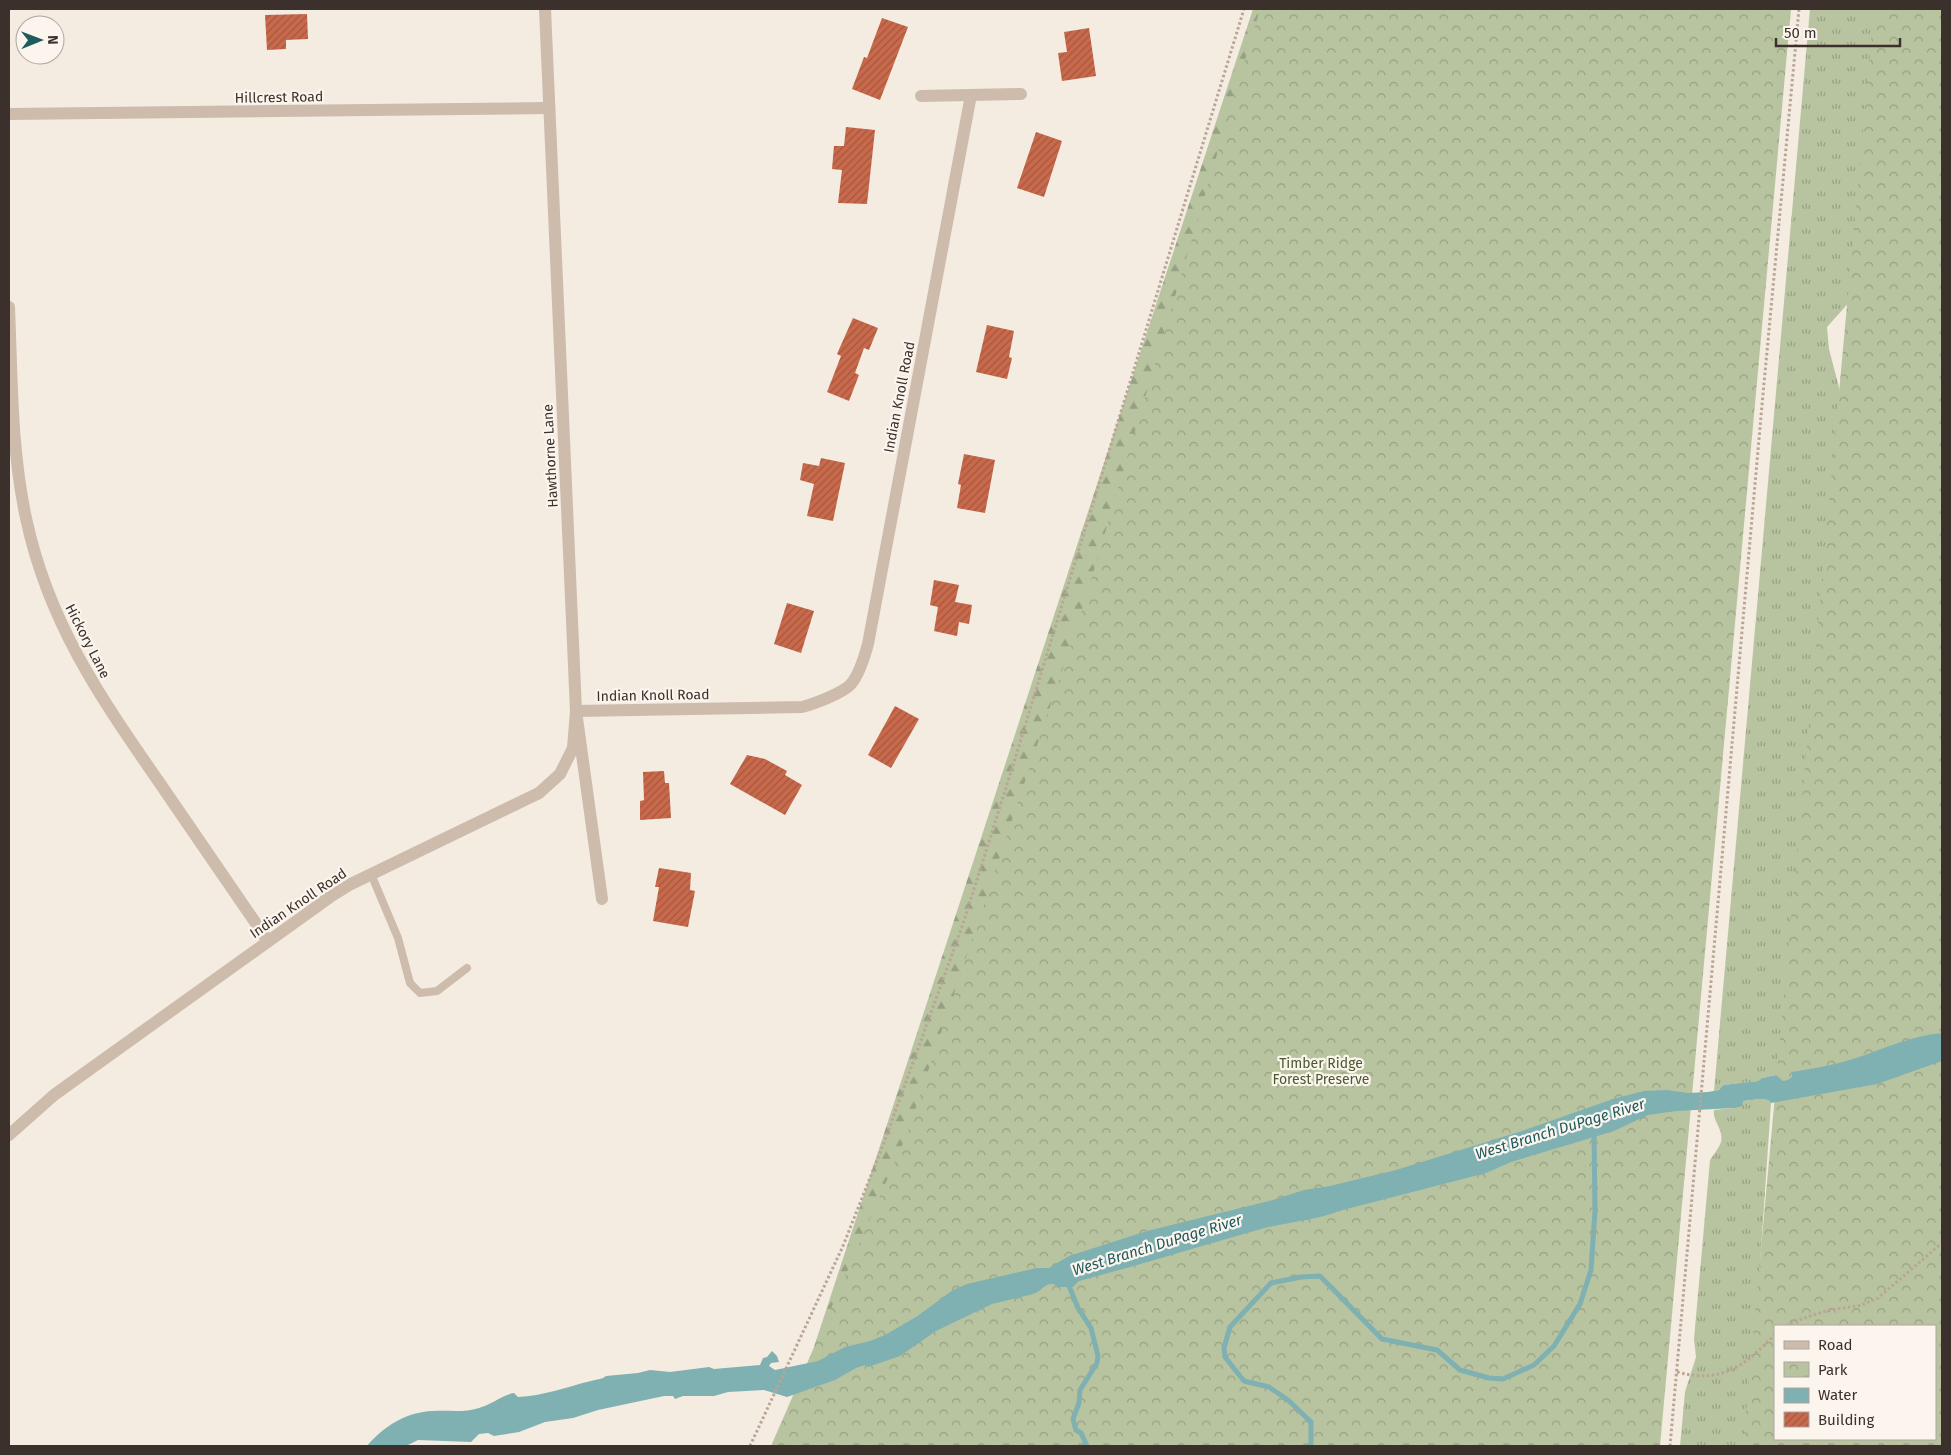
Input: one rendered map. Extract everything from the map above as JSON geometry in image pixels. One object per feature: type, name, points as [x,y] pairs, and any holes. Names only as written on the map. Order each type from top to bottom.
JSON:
[{"type":"street","name":"Hawthorne Lane","points":[[545,9],[576,712],[602,899]]},
{"type":"street","points":[[921,96],[1021,94]]},
{"type":"street","name":"Indian Knoll Road","points":[[9,1136],[54,1095],[330,897],[371,874],[539,793],[560,774],[573,748],[576,712],[802,706],[818,703],[851,684],[865,657],[868,644],[971,95]]},
{"type":"street","name":"Hillcrest Road","points":[[9,114],[549,108]]},
{"type":"street","name":"Hickory Lane","points":[[9,307],[16,462],[32,544],[53,605],[83,668],[110,711],[268,941]]},
{"type":"lane","points":[[371,874],[398,938],[410,983],[420,993],[437,991],[468,968]]},
{"type":"path","points":[[750,1446],[843,1246],[885,1140],[963,924],[1244,9]]},
{"type":"path","points":[[1670,1446],[1799,9]]},
{"type":"path","points":[[1788,1325],[1794,1321],[1826,1311],[1862,1306],[1878,1298],[1942,1243]]},
{"type":"path","points":[[1677,1372],[1691,1376],[1725,1373],[1743,1364],[1774,1335]]},
{"type":"green space","points":[[1253,9],[1400,9],[960,1045],[813,1350]]},
{"type":"green space","name":"Timber Ridge Forest Preserve","points":[[1260,9],[1791,9],[1660,1446],[771,1446],[907,1134],[1080,617]]},
{"type":"green space","points":[[1810,9],[1942,9],[1942,199],[1827,327],[1829,349],[1843,403],[1783,1081],[1776,1075],[1762,1078],[1758,1081],[1723,1085],[1719,1090],[1714,1091]]},
{"type":"green space","points":[[1874,9],[1942,9],[1942,1446],[1743,1446]]},
{"type":"green space","points":[[1760,1099],[1768,1100],[1771,1103],[1758,1294],[1774,1325],[1774,1440],[1839,1446],[1680,1446],[1685,1392],[1696,1357],[1694,1339],[1710,1160],[1721,1142],[1721,1133],[1714,1110],[1735,1108],[1743,1101]]},
{"type":"water","name":"West Branch DuPage River","points":[[1942,1033],[1942,1061],[1877,1084],[1771,1103],[1768,1100],[1760,1099],[1743,1101],[1742,1106],[1735,1108],[1676,1111],[1648,1115],[1614,1131],[1511,1162],[1486,1173],[1320,1217],[1261,1229],[1079,1281],[1073,1287],[1048,1285],[1036,1293],[992,1304],[936,1331],[900,1356],[868,1367],[865,1365],[856,1368],[835,1380],[787,1397],[764,1390],[728,1392],[714,1396],[683,1396],[675,1399],[673,1396],[664,1396],[598,1410],[573,1418],[545,1422],[519,1432],[494,1436],[488,1433],[479,1434],[471,1442],[418,1440],[406,1446],[367,1446],[388,1426],[405,1417],[423,1412],[473,1410],[514,1393],[518,1397],[536,1395],[601,1379],[606,1376],[650,1370],[670,1372],[709,1367],[714,1369],[760,1365],[763,1358],[767,1357],[772,1351],[777,1356],[779,1362],[771,1363],[769,1366],[775,1370],[818,1361],[845,1347],[885,1335],[916,1317],[953,1290],[967,1284],[1037,1268],[1049,1268],[1069,1256],[1147,1231],[1273,1200],[1304,1190],[1330,1186],[1396,1170],[1522,1131],[1613,1099],[1644,1091],[1708,1092],[1719,1090],[1723,1085],[1758,1081],[1762,1078],[1776,1075],[1783,1081],[1792,1077],[1792,1072],[1838,1063],[1908,1040]]},
{"type":"building","points":[[307,14],[308,39],[286,40],[286,49],[267,50],[265,15]]},
{"type":"building","points":[[882,18],[908,27],[880,100],[852,89],[864,57],[867,58]]},
{"type":"building","points":[[1089,28],[1096,76],[1062,81],[1058,53],[1067,52],[1064,32]]},
{"type":"building","points":[[846,127],[875,130],[867,204],[838,203],[842,170],[832,169],[834,146],[844,146]]},
{"type":"building","points":[[1036,132],[1062,141],[1044,197],[1017,188]]},
{"type":"building","points":[[853,318],[878,328],[869,350],[864,348],[855,373],[859,375],[849,401],[827,392],[841,356],[837,354]]},
{"type":"building","points":[[987,325],[1014,331],[1009,357],[1012,358],[1007,379],[976,372]]},
{"type":"building","points":[[964,454],[995,460],[985,513],[957,508],[961,485],[958,484]]},
{"type":"building","points":[[821,458],[845,463],[833,521],[807,516],[814,484],[800,480],[803,463],[819,466]]},
{"type":"building","points":[[934,580],[959,585],[955,602],[972,605],[969,624],[959,622],[957,636],[934,631],[938,607],[930,605]]},
{"type":"building","points":[[787,603],[814,611],[801,653],[774,644]]},
{"type":"building","points":[[895,706],[919,719],[891,768],[868,755]]},
{"type":"building","points":[[747,755],[765,759],[787,771],[785,775],[802,785],[785,815],[730,784]]},
{"type":"building","points":[[664,771],[665,783],[669,783],[671,818],[640,820],[640,801],[644,800],[643,772]]},
{"type":"building","points":[[659,868],[691,873],[690,890],[695,891],[688,927],[653,921],[659,887],[655,887]]},
{"type":"waterway","name":"West Branch DuPage River","points":[[1309,1446],[1311,1445],[1311,1422],[1288,1400],[1269,1387],[1244,1381],[1225,1357],[1224,1348],[1230,1327],[1271,1283],[1301,1277],[1320,1276],[1382,1339],[1437,1350],[1460,1370],[1489,1378],[1503,1379],[1534,1365],[1554,1346],[1580,1304],[1591,1270],[1595,1211],[1594,1132]]},
{"type":"waterway","points":[[1067,1281],[1078,1308],[1091,1328],[1098,1356],[1097,1363],[1080,1390],[1079,1403],[1073,1419],[1076,1430],[1081,1433],[1087,1446]]}]
